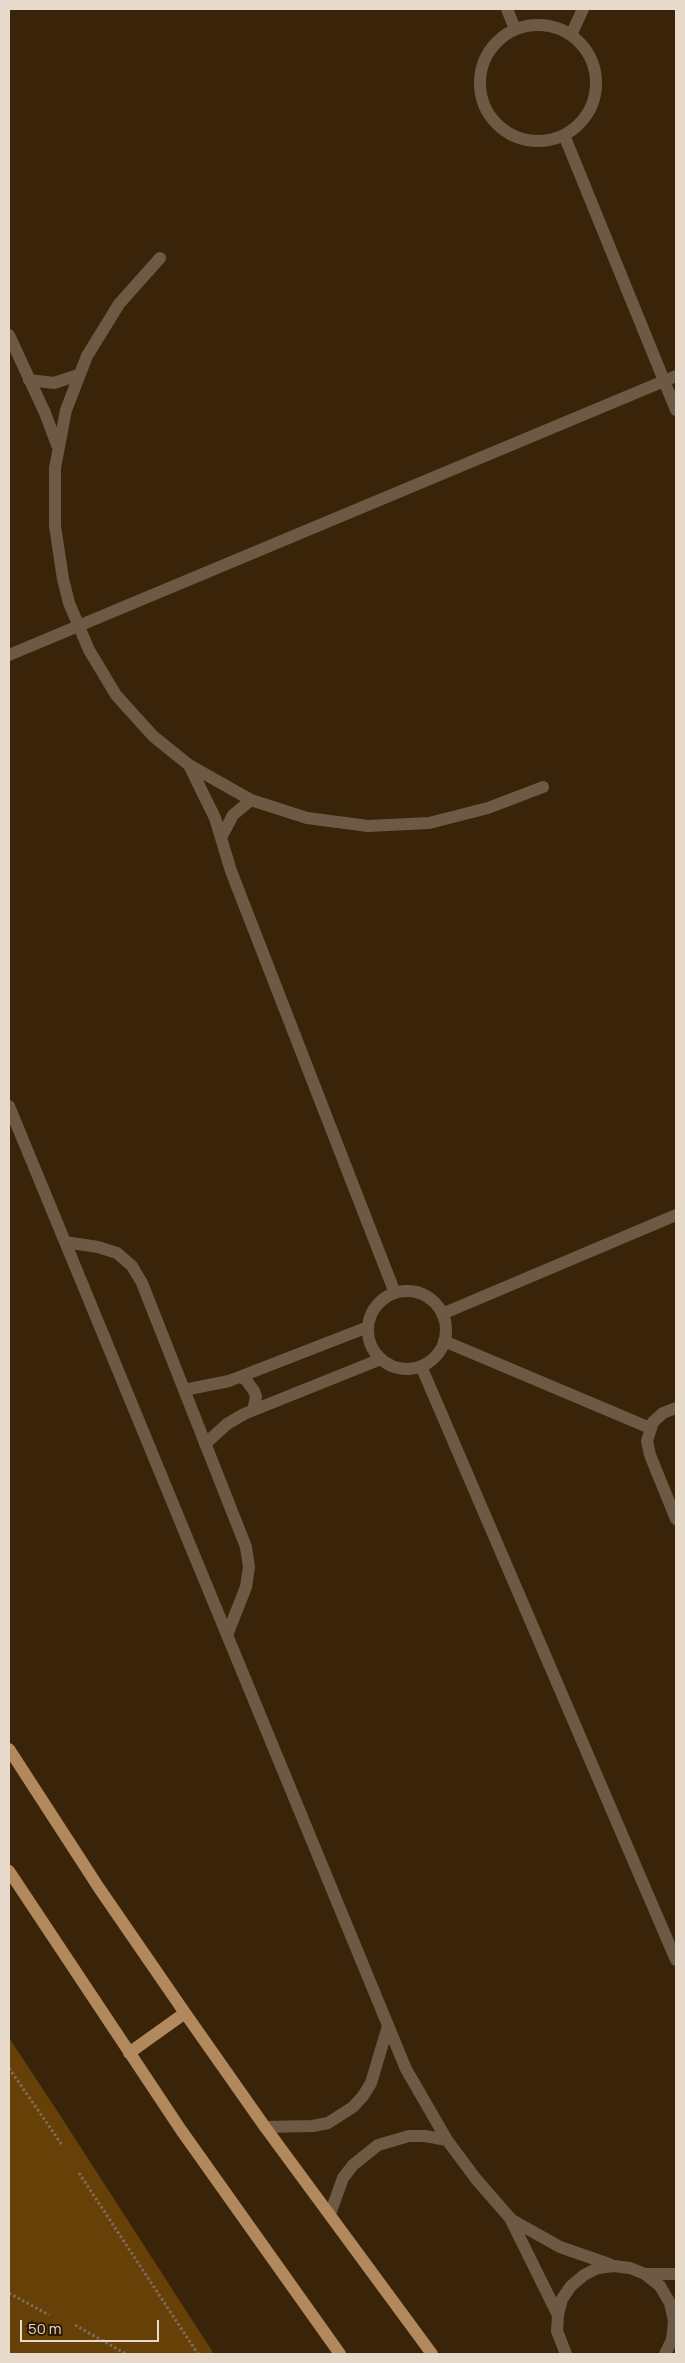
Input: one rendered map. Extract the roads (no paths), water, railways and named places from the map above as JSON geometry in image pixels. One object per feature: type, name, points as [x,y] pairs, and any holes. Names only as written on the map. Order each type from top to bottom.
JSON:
[{"type":"main road","points":[[9,1749],[99,1888],[185,2013],[432,2354]]},
{"type":"main road","points":[[9,1871],[129,2053],[340,2354]]},
{"type":"main road","points":[[129,2053],[185,2013]]},
{"type":"street","points":[[507,9],[515,29]]},
{"type":"street","points":[[571,35],[583,9]]},
{"type":"street","points":[[532,25],[550,26],[571,35],[587,53],[592,64],[596,87],[594,99],[582,120],[564,135],[540,141],[516,136],[496,122],[484,105],[480,89],[482,65],[495,43],[515,29],[532,25]]},
{"type":"street","points":[[564,135],[676,410]]},
{"type":"street","points":[[160,258],[119,304],[102,329],[78,375],[66,410],[58,448],[54,497],[55,526],[63,579],[78,626],[101,673],[116,695],[153,736],[189,765],[251,800],[278,810],[314,819],[368,826],[398,826],[458,817],[543,787]]},
{"type":"street","points":[[9,335],[45,413],[58,448]]},
{"type":"street","points":[[29,380],[54,384],[78,375]]},
{"type":"street","points":[[9,655],[676,376]]},
{"type":"street","points":[[189,765],[207,800],[222,836],[235,880],[395,1292]]},
{"type":"street","points":[[222,836],[233,815],[251,800]]},
{"type":"street","points":[[9,1106],[410,2076],[447,2140],[476,2179],[510,2218],[558,2314]]},
{"type":"street","points":[[442,1314],[676,1215]]},
{"type":"street","points":[[65,1242],[108,1249],[125,1258],[142,1283],[248,1557],[246,1587],[227,1635]]},
{"type":"street","points":[[395,1292],[423,1294],[438,1306],[442,1314],[446,1332],[444,1341],[436,1356],[421,1366],[404,1369],[396,1367],[381,1359],[370,1344],[368,1327],[374,1309],[386,1296],[395,1292]]},
{"type":"street","points":[[184,1390],[207,1387],[240,1377],[368,1327]]},
{"type":"street","points":[[444,1341],[650,1428]]},
{"type":"street","points":[[205,1444],[227,1424],[254,1410],[381,1359]]},
{"type":"street","points":[[421,1366],[676,1960]]},
{"type":"street","points":[[240,1377],[246,1380],[254,1391],[256,1397],[254,1410]]},
{"type":"street","points":[[676,1408],[658,1417],[650,1428],[647,1448],[676,1519]]},
{"type":"street","points":[[265,2126],[313,2126],[328,2123],[353,2107],[371,2083],[388,2026]]},
{"type":"street","points":[[330,2214],[343,2178],[353,2165],[378,2145],[409,2136],[425,2136],[447,2140]]},
{"type":"street","points":[[510,2218],[560,2247],[614,2266],[630,2268],[645,2274],[660,2286],[670,2303],[674,2322],[672,2340],[665,2354]]},
{"type":"street","points":[[566,2354],[557,2331],[558,2314],[562,2299],[571,2286],[584,2275],[598,2268],[614,2266]]},
{"type":"street","points":[[645,2274],[676,2274]]}]
